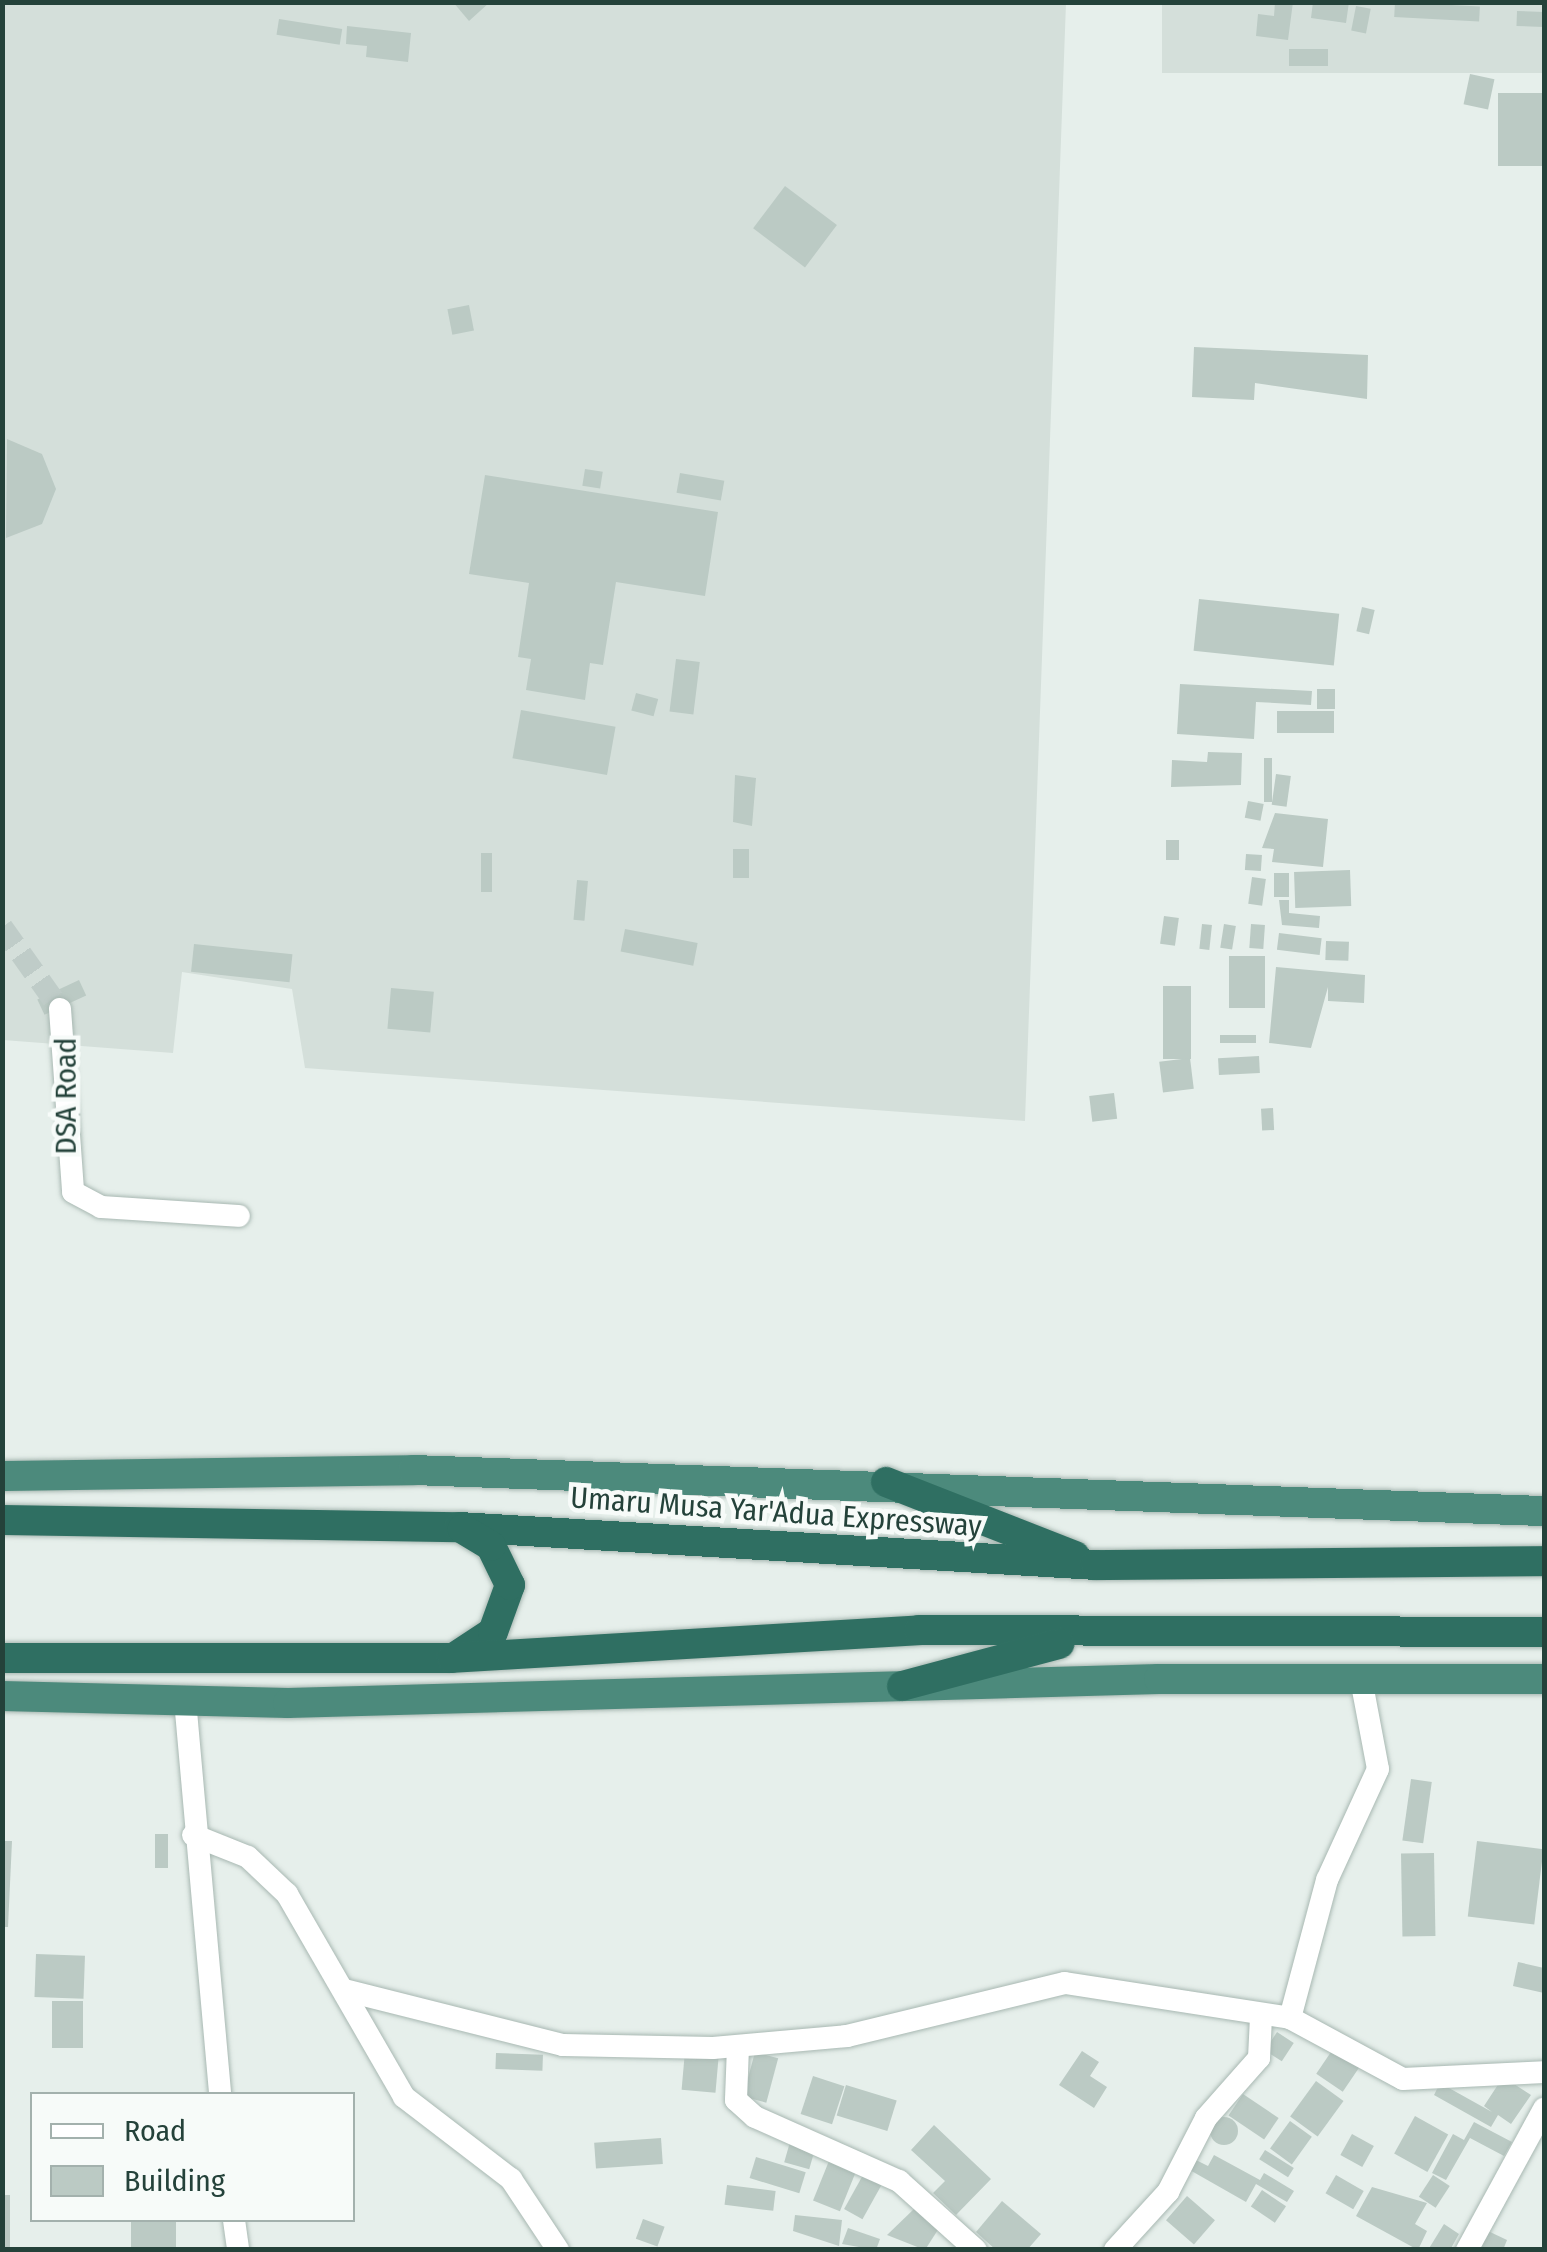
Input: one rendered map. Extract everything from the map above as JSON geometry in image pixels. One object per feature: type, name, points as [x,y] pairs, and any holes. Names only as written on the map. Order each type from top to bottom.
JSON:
[{"type":"highway","name":"Umaru Musa Yar'Adua Expressway","points":[[2,1476],[413,1470],[886,1482],[1544,1510]]},
{"type":"highway","points":[[886,1482],[1096,1564]]},
{"type":"highway","name":"Umaru Musa Yar'Adua Expressway","points":[[2,1520],[459,1527],[1096,1564],[1544,1561]]},
{"type":"highway","points":[[452,1658],[493,1632],[510,1586],[491,1546],[459,1527]]},
{"type":"highway","points":[[1492,1560],[1544,1549]]},
{"type":"highway","points":[[2,1658],[452,1658],[919,1630],[1094,1634],[1544,1632]]},
{"type":"highway","points":[[1479,1632],[1544,1646]]},
{"type":"highway","points":[[902,1686],[1094,1634]]},
{"type":"highway","points":[[2,1696],[185,1700],[1544,1679]]},
{"type":"street","name":"DSA Road","points":[[60,1009],[73,1192],[101,1207],[239,1216]]},
{"type":"street","points":[[1290,2018],[1327,1880],[1378,1769],[1361,1679]]},
{"type":"street","points":[[185,1700],[220,2092]]},
{"type":"street","points":[[194,1834],[265,1871],[344,1990],[404,2097],[511,2179],[558,2250]]},
{"type":"street","points":[[344,1990],[563,2045],[738,2047],[847,2036],[1065,1983],[1261,2017],[1290,2018],[1380,2074],[1544,2072]]},
{"type":"street","points":[[1115,2250],[1168,2192],[1206,2118],[1260,2058],[1261,2017]]},
{"type":"street","points":[[738,2047],[736,2100],[754,2117],[899,2181],[976,2250]]},
{"type":"street","points":[[1467,2250],[1544,2109]]},
{"type":"street","points":[[234,2222],[238,2250]]},
{"type":"shaded area","points":[[2,3],[1066,3],[1025,1121],[305,1068],[292,989],[182,972],[173,1053],[3,1040]]},
{"type":"shaded area","points":[[1162,3],[1544,3],[1544,73],[1162,73]]},
{"type":"building","points":[[453,2],[490,2],[469,21]]},
{"type":"building","points":[[1275,2],[1293,2],[1288,40],[1256,36],[1258,14],[1274,16]]},
{"type":"building","points":[[1313,2],[1349,2],[1346,23],[1311,18]]},
{"type":"building","points":[[1395,2],[1480,6],[1479,21],[1394,17]]},
{"type":"building","points":[[1356,6],[1371,9],[1366,33],[1351,31]]},
{"type":"building","points":[[1517,11],[1544,12],[1543,27],[1516,26]]},
{"type":"building","points":[[279,19],[342,29],[340,45],[276,35]]},
{"type":"building","points":[[347,26],[411,33],[408,62],[366,57],[367,46],[346,44]]},
{"type":"building","points":[[1289,49],[1328,49],[1328,66],[1289,66]]},
{"type":"building","points":[[1470,74],[1494,79],[1488,110],[1464,104]]},
{"type":"building","points":[[1498,93],[1544,93],[1544,166],[1498,166]]},
{"type":"building","points":[[785,186],[837,225],[805,267],[753,228]]},
{"type":"building","points":[[469,305],[474,331],[452,335],[447,309]]},
{"type":"building","points":[[1194,347],[1368,355],[1367,399],[1255,383],[1254,400],[1192,397]]},
{"type":"building","points":[[7,439],[42,454],[56,489],[42,524],[6,538]]},
{"type":"building","points":[[585,469],[603,472],[600,489],[582,486]]},
{"type":"building","points":[[680,473],[724,481],[721,501],[677,493]]},
{"type":"building","points":[[485,475],[718,512],[705,596],[616,582],[603,665],[590,663],[585,700],[526,690],[531,659],[518,657],[529,583],[469,574]]},
{"type":"building","points":[[1199,599],[1339,614],[1334,665],[1194,651]]},
{"type":"building","points":[[1362,607],[1375,610],[1369,634],[1356,631]]},
{"type":"building","points":[[676,659],[700,662],[693,715],[670,712]]},
{"type":"building","points":[[1180,684],[1312,691],[1311,705],[1256,702],[1254,739],[1177,734]]},
{"type":"building","points":[[1317,689],[1335,689],[1335,709],[1317,709]]},
{"type":"building","points":[[636,693],[658,699],[654,716],[631,710]]},
{"type":"building","points":[[521,710],[616,727],[607,775],[512,758]]},
{"type":"building","points":[[1277,711],[1334,711],[1334,733],[1277,733]]},
{"type":"building","points":[[1208,752],[1242,753],[1241,785],[1171,787],[1172,760],[1207,762]]},
{"type":"building","points":[[1264,758],[1272,758],[1272,802],[1264,802]]},
{"type":"building","points":[[1276,774],[1291,776],[1287,807],[1272,805]]},
{"type":"building","points":[[735,775],[756,778],[752,826],[733,822]]},
{"type":"building","points":[[1248,801],[1264,804],[1260,821],[1245,818]]},
{"type":"building","points":[[1275,813],[1328,819],[1323,867],[1272,862],[1274,849],[1262,848]]},
{"type":"building","points":[[1166,840],[1179,840],[1179,860],[1166,860]]},
{"type":"building","points":[[733,849],[749,849],[749,878],[733,878]]},
{"type":"building","points":[[481,853],[492,853],[492,892],[481,892]]},
{"type":"building","points":[[1246,854],[1262,855],[1261,871],[1245,870]]},
{"type":"building","points":[[1350,870],[1351,906],[1295,908],[1294,872]]},
{"type":"building","points":[[1274,873],[1289,873],[1289,897],[1274,897]]},
{"type":"building","points":[[1252,877],[1266,879],[1262,906],[1248,904]]},
{"type":"building","points":[[577,880],[588,881],[584,921],[574,920]]},
{"type":"building","points":[[1279,900],[1289,900],[1289,913],[1320,916],[1319,928],[1282,925]]},
{"type":"building","points":[[1164,916],[1179,918],[1175,946],[1160,944]]},
{"type":"building","points":[[1202,924],[1212,925],[1209,950],[1199,949]]},
{"type":"building","points":[[1224,924],[1236,926],[1232,950],[1220,948]]},
{"type":"building","points":[[1251,924],[1265,925],[1263,949],[1249,948]]},
{"type":"building","points":[[625,929],[698,943],[693,966],[621,952]]},
{"type":"building","points":[[1279,933],[1322,938],[1320,955],[1277,950]]},
{"type":"building","points":[[1326,941],[1349,942],[1348,961],[1325,960]]},
{"type":"building","points":[[194,944],[292,954],[290,982],[191,972]]},
{"type":"building","points":[[1229,956],[1265,956],[1265,1008],[1229,1008]]},
{"type":"building","points":[[1276,967],[1365,975],[1364,1003],[1328,1001],[1328,987],[1311,1048],[1269,1043]]},
{"type":"building","points":[[79,980],[86,995],[44,1015],[37,999]]},
{"type":"building","points":[[1163,986],[1191,986],[1191,1059],[1163,1059]]},
{"type":"building","points":[[391,988],[434,992],[430,1033],[387,1029]]},
{"type":"building","points":[[1220,1035],[1256,1035],[1256,1043],[1220,1043]]},
{"type":"building","points":[[1259,1056],[1260,1073],[1219,1075],[1218,1058]]},
{"type":"building","points":[[1190,1058],[1194,1089],[1163,1093],[1159,1062]]},
{"type":"building","points":[[1114,1093],[1117,1119],[1092,1122],[1089,1096]]},
{"type":"building","points":[[1273,1108],[1274,1130],[1262,1131],[1261,1109]]},
{"type":"building","points":[[1411,1779],[1432,1782],[1423,1843],[1402,1840]]},
{"type":"building","points":[[155,1834],[168,1834],[168,1868],[155,1868]]},
{"type":"building","points":[[2,1841],[12,1841],[8,1927],[2,1927]]},
{"type":"building","points":[[1477,1841],[1544,1849],[1534,1925],[1468,1916]]},
{"type":"building","points":[[1434,1853],[1435,1936],[1402,1937],[1401,1854]]},
{"type":"building","points":[[36,1954],[85,1956],[83,1999],[34,1997]]},
{"type":"building","points":[[1518,1962],[1544,1968],[1544,1993],[1513,1986]]},
{"type":"building","points":[[52,2001],[83,2001],[83,2048],[52,2048]]},
{"type":"building","points":[[1277,2032],[1294,2043],[1282,2061],[1265,2050]]},
{"type":"building","points":[[1333,2049],[1360,2067],[1343,2092],[1316,2074]]},
{"type":"building","points":[[685,2051],[719,2054],[715,2093],[682,2090]]},
{"type":"building","points":[[1082,2051],[1099,2062],[1090,2076],[1107,2087],[1094,2108],[1059,2085]]},
{"type":"building","points":[[755,2052],[778,2058],[766,2103],[743,2096]]},
{"type":"building","points":[[496,2053],[543,2055],[542,2071],[495,2069]]},
{"type":"building","points":[[813,2076],[844,2086],[832,2124],[801,2114]]},
{"type":"building","points":[[1503,2077],[1531,2095],[1511,2124],[1498,2115],[1491,2127],[1434,2095],[1440,2083],[1492,2112],[1484,2106]]},
{"type":"building","points":[[1316,2081],[1344,2101],[1318,2137],[1290,2117]]},
{"type":"building","points":[[846,2085],[897,2100],[887,2131],[837,2116]]},
{"type":"building","points":[[1243,2094],[1279,2118],[1264,2140],[1228,2116]]},
{"type":"building","points":[[1415,2116],[1448,2134],[1427,2172],[1394,2154]]},
{"type":"building","points":[[1224,2117],[1234,2121],[1238,2131],[1234,2141],[1224,2145],[1214,2141],[1210,2131],[1214,2121]]},
{"type":"building","points":[[1290,2121],[1312,2137],[1292,2164],[1270,2149]]},
{"type":"building","points":[[1474,2122],[1512,2142],[1504,2156],[1470,2138],[1446,2180],[1432,2173],[1453,2134],[1464,2140]]},
{"type":"building","points":[[934,2125],[991,2179],[956,2215],[933,2193],[945,2181],[911,2150]]},
{"type":"building","points":[[1352,2134],[1374,2146],[1362,2167],[1340,2155]]},
{"type":"building","points":[[661,2138],[663,2164],[596,2169],[594,2143]]},
{"type":"building","points":[[790,2142],[815,2149],[809,2169],[784,2162]]},
{"type":"building","points":[[1265,2150],[1294,2168],[1288,2177],[1259,2159]]},
{"type":"building","points":[[1214,2155],[1260,2180],[1264,2173],[1294,2191],[1287,2202],[1256,2184],[1246,2202],[1188,2169],[1194,2159],[1208,2166]]},
{"type":"building","points":[[831,2156],[858,2167],[840,2211],[813,2201]]},
{"type":"building","points":[[756,2157],[806,2172],[799,2193],[750,2178]]},
{"type":"building","points":[[863,2175],[881,2185],[862,2219],[844,2209]]},
{"type":"building","points":[[1336,2175],[1364,2191],[1353,2209],[1326,2193]]},
{"type":"building","points":[[1433,2175],[1450,2186],[1436,2208],[1419,2197]]},
{"type":"building","points":[[727,2185],[776,2191],[773,2211],[725,2205]]},
{"type":"building","points":[[1372,2187],[1427,2203],[1415,2224],[1427,2231],[1418,2250],[1356,2216]]},
{"type":"building","points":[[1262,2190],[1286,2206],[1275,2223],[1251,2207]]},
{"type":"building","points":[[2,2195],[10,2195],[10,2249],[2,2249]]},
{"type":"building","points":[[1187,2196],[1215,2220],[1194,2244],[1166,2220]]},
{"type":"building","points":[[1002,2201],[1041,2234],[1027,2250],[996,2250],[976,2232]]},
{"type":"building","points":[[915,2208],[941,2225],[925,2250],[887,2235]]},
{"type":"building","points":[[795,2215],[842,2220],[839,2246],[793,2231]]},
{"type":"building","points":[[643,2219],[665,2227],[657,2247],[636,2239]]},
{"type":"building","points":[[131,2222],[176,2222],[176,2250],[131,2250]]},
{"type":"building","points":[[1444,2224],[1459,2234],[1450,2250],[1428,2250]]},
{"type":"building","points":[[848,2228],[880,2239],[876,2250],[842,2244]]},
{"type":"building","points":[[1488,2231],[1507,2240],[1503,2250],[1479,2250]]},
{"type":"tunnel","points":[[2,927],[60,1009]]}]
